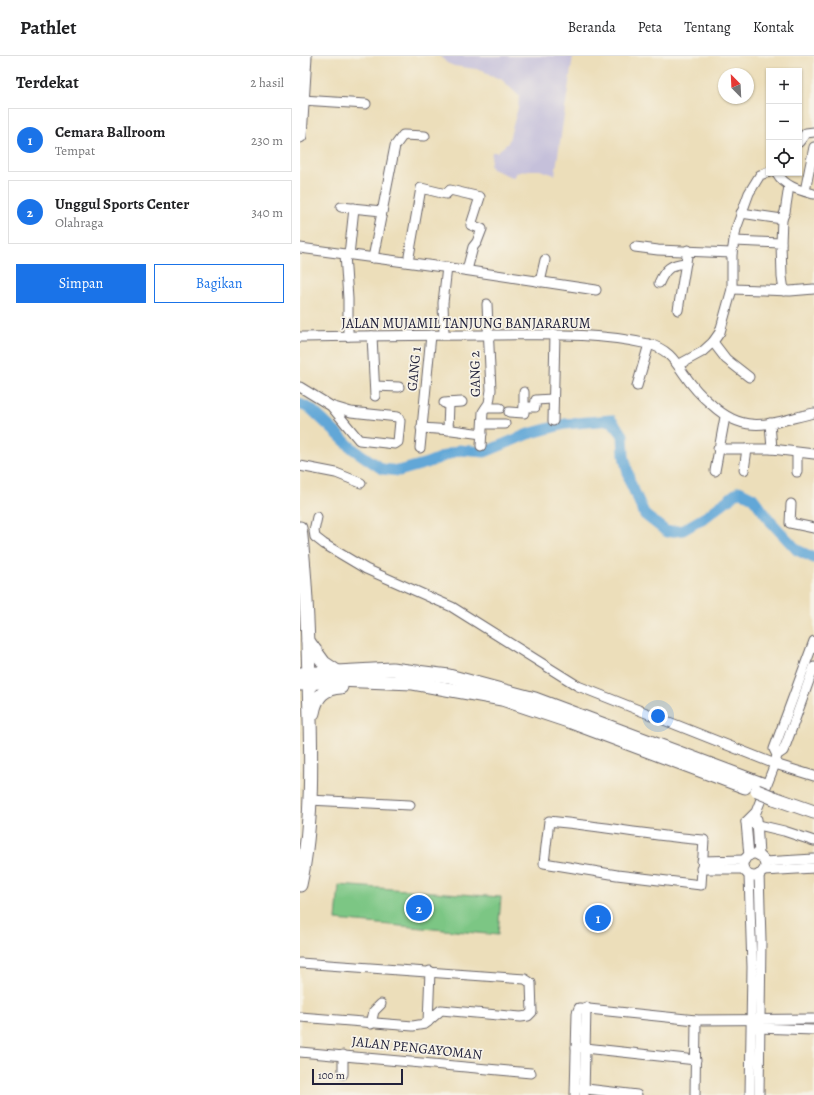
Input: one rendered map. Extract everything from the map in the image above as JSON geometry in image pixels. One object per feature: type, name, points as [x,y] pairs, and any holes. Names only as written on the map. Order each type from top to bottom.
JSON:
[{"type":"highway","points":[[300,136],[303,58]]},
{"type":"highway","points":[[300,528],[308,640],[305,678],[311,726],[309,800],[305,861],[300,885]]},
{"type":"highway","points":[[308,640],[324,663],[336,671]]},
{"type":"highway","points":[[305,678],[336,671],[392,669],[449,676],[541,701],[759,788]]},
{"type":"highway","points":[[305,678],[413,683],[495,698],[529,708],[776,794],[814,812]]},
{"type":"highway","points":[[311,726],[316,701],[321,693],[326,690],[343,687],[369,685],[410,687],[463,696],[500,705],[529,708]]},
{"type":"highway","points":[[776,794],[814,803]]},
{"type":"street","points":[[302,100],[366,104]]},
{"type":"street","points":[[801,140],[806,133],[814,132]]},
{"type":"street","points":[[373,258],[393,151],[397,142],[403,136],[425,136]]},
{"type":"street","points":[[780,176],[789,186],[810,192],[814,147]]},
{"type":"street","points":[[678,365],[702,352],[713,342],[722,326],[732,289],[732,253],[741,213],[749,193],[758,177],[761,174],[766,173]]},
{"type":"street","points":[[408,262],[421,186],[446,194],[450,190],[480,197],[471,224],[482,229],[477,242],[473,247],[467,270]]},
{"type":"street","points":[[784,291],[781,243],[782,219],[785,212],[789,186]]},
{"type":"street","points":[[340,207],[382,211]]},
{"type":"street","points":[[348,336],[347,255],[354,208]]},
{"type":"street","points":[[741,213],[782,219]]},
{"type":"street","points":[[734,241],[781,243]]},
{"type":"street","points":[[634,247],[658,250],[688,250],[732,253]]},
{"type":"street","points":[[300,248],[447,267],[596,290]]},
{"type":"street","points":[[678,310],[688,250]]},
{"type":"street","points":[[540,282],[545,260]]},
{"type":"street","points":[[659,283],[668,268],[686,263]]},
{"type":"street","points":[[444,334],[443,303],[447,267]]},
{"type":"street","points":[[732,289],[784,291],[814,289]]},
{"type":"street","name":"GANG 2","points":[[480,446],[484,412],[489,404],[491,390],[487,304]]},
{"type":"street","name":"JALAN MUJAMIL TANJUNG BANJARARUM","points":[[300,337],[431,334],[555,334],[610,338],[648,344],[664,350],[678,365],[701,395],[725,417],[742,424],[751,425],[770,423],[814,413]]},
{"type":"street","name":"GANG 1","points":[[420,448],[431,334]]},
{"type":"street","points":[[553,421],[552,399],[555,334]]},
{"type":"street","points":[[372,336],[375,396]]},
{"type":"street","points":[[713,342],[726,358],[749,377]]},
{"type":"street","points":[[637,386],[648,344]]},
{"type":"street","points":[[374,386],[399,387]]},
{"type":"street","points":[[300,387],[331,406],[351,412],[398,417],[400,420],[400,439],[395,444],[362,442],[356,438],[331,406]]},
{"type":"street","points":[[509,412],[524,413],[524,392]]},
{"type":"street","points":[[524,407],[535,407],[535,400],[538,399],[552,399]]},
{"type":"street","points":[[448,430],[445,403],[462,402]]},
{"type":"street","points":[[486,408],[500,408]]},
{"type":"street","points":[[348,426],[351,412]]},
{"type":"street","points":[[715,471],[725,417]]},
{"type":"street","points":[[770,423],[772,449]]},
{"type":"street","points":[[483,424],[506,424]]},
{"type":"street","points":[[421,428],[482,434]]},
{"type":"street","points":[[718,449],[772,449],[814,454]]},
{"type":"street","points":[[744,470],[747,449]]},
{"type":"street","points":[[797,452],[797,472]]},
{"type":"street","points":[[300,466],[336,473],[362,483]]},
{"type":"street","points":[[791,504],[790,523],[814,528]]},
{"type":"street","points":[[317,516],[314,531],[315,537],[324,544],[366,569],[452,607],[578,686],[776,760],[814,776]]},
{"type":"street","points":[[803,685],[814,641]]},
{"type":"street","points":[[759,1095],[746,865],[746,822],[756,812],[776,760],[775,745],[803,685],[814,667]]},
{"type":"street","points":[[309,800],[410,805]]},
{"type":"street","points":[[750,1095],[761,940],[761,866],[756,812]]},
{"type":"street","points":[[549,821],[608,827],[660,836],[704,840],[702,865],[700,885],[617,875],[544,863],[549,821]]},
{"type":"street","points":[[746,822],[758,824],[814,841]]},
{"type":"street","points":[[746,865],[755,855],[761,866]]},
{"type":"street","points":[[761,866],[814,859]]},
{"type":"street","points":[[702,865],[814,868]]},
{"type":"street","points":[[300,963],[430,971],[525,979],[531,983],[532,1012],[528,1016],[441,1010],[429,1007]]},
{"type":"street","points":[[428,1022],[430,971]]},
{"type":"street","points":[[371,1024],[374,1011],[382,1004]]},
{"type":"street","points":[[637,1095],[580,1092],[580,1047],[586,1007],[696,1020],[741,1020],[814,1030]]},
{"type":"street","points":[[300,1017],[371,1024],[419,1026],[428,1022],[441,1010]]},
{"type":"street","points":[[756,1023],[814,1019]]},
{"type":"street","points":[[695,1095],[696,1020]]},
{"type":"street","points":[[580,1047],[696,1060]]},
{"type":"street","name":"JALAN PENGAYOMAN","points":[[300,1052],[531,1073]]},
{"type":"street","points":[[343,1074],[344,1055]]},
{"type":"shaded area","points":[[440,56],[573,56],[555,175],[540,170],[529,170],[516,173],[514,178],[492,169],[490,166],[492,152],[497,152],[508,143],[518,108],[519,96],[501,79],[490,76],[483,70],[454,66],[447,63]]},
{"type":"green space","points":[[339,885],[501,897],[498,935],[336,920]]},
{"type":"waterway","points":[[300,404],[311,409],[353,449],[382,469],[399,471],[427,463],[459,450],[485,452],[528,434],[565,424],[611,420],[623,435],[624,456],[630,482],[645,515],[667,532],[683,530],[707,516],[739,491],[753,498],[771,522],[797,550],[814,558]]},
{"type":"place","name":"Unggul Sports Center","points":[[419,908]]},
{"type":"place","name":"Cemara Ballroom","points":[[598,918]]}]
